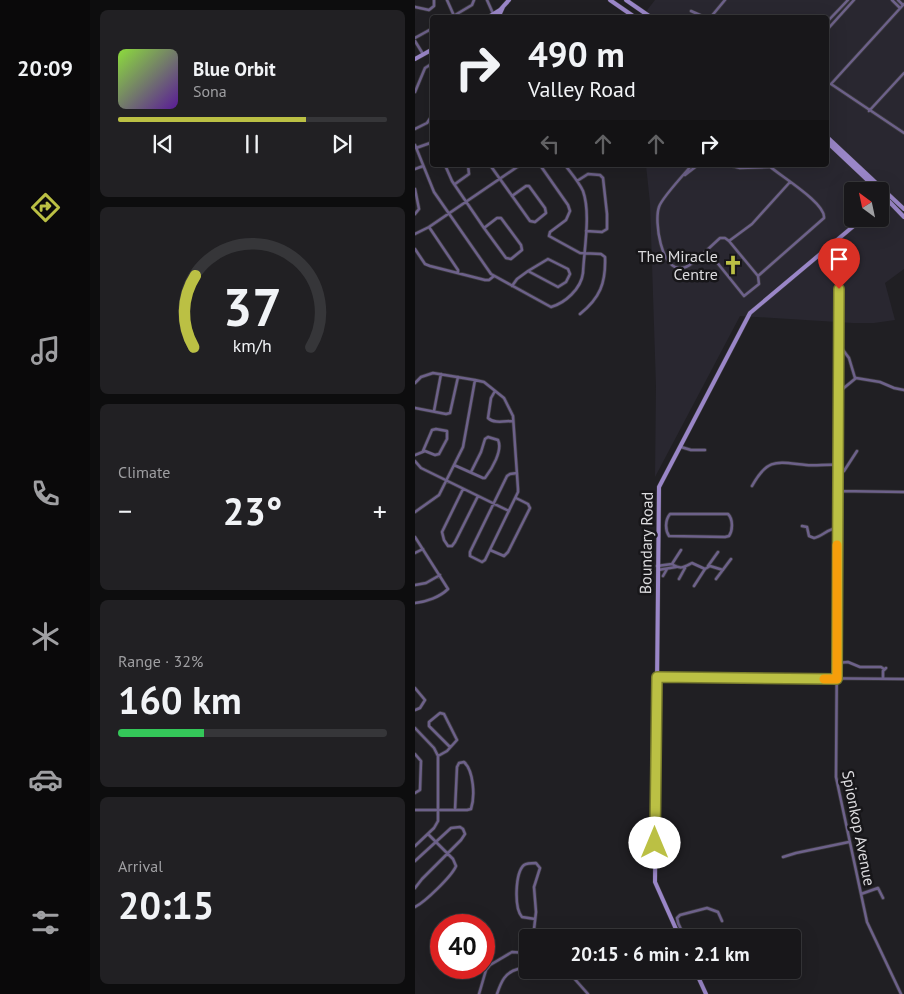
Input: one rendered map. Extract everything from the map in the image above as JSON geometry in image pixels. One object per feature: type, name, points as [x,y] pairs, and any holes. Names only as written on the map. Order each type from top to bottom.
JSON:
[{"type":"street","points":[[415,6],[429,10],[435,6],[434,0]]},
{"type":"street","points":[[447,0],[454,15]]},
{"type":"street","points":[[457,15],[472,5],[474,0]]},
{"type":"street","points":[[487,0],[494,15]]},
{"type":"street","points":[[496,15],[509,0]]},
{"type":"street","points":[[610,0],[632,15]]},
{"type":"street","points":[[626,0],[648,15]]},
{"type":"street","points":[[711,15],[725,0]]},
{"type":"street","points":[[829,20],[847,0]]},
{"type":"street","points":[[829,27],[855,0]]},
{"type":"street","points":[[892,0],[900,8]]},
{"type":"street","points":[[898,0],[903,5],[831,84],[904,133]]},
{"type":"street","points":[[691,11],[701,15]]},
{"type":"street","points":[[423,54],[415,39],[430,30]]},
{"type":"street","points":[[415,58],[430,50]]},
{"type":"street","points":[[415,92],[425,68],[430,64]]},
{"type":"street","points":[[869,110],[904,73]]},
{"type":"street","points":[[415,129],[427,123],[430,118]]},
{"type":"street","points":[[829,139],[873,182]]},
{"type":"street","points":[[430,143],[415,148],[433,191],[494,276],[549,306],[554,306],[576,290],[581,281],[586,231],[584,194],[566,167]]},
{"type":"street","points":[[829,144],[869,182]]},
{"type":"street","points":[[415,169],[423,166]]},
{"type":"street","points":[[446,167],[466,202],[484,228],[506,258],[511,259],[522,250],[521,245],[501,218],[484,228]]},
{"type":"street","points":[[455,184],[469,174],[468,167]]},
{"type":"street","points":[[491,167],[512,196],[531,222],[535,222],[546,213],[545,208],[528,186],[512,196]]},
{"type":"street","points":[[415,234],[429,228],[517,167]]},
{"type":"street","points":[[541,167],[570,211],[567,219],[550,232],[549,236],[579,252],[601,254],[604,256],[602,286],[593,304],[580,314]]},
{"type":"street","points":[[691,167],[663,198],[658,207],[658,236],[669,263],[676,268],[690,265],[720,238],[725,238],[758,276],[759,284],[744,296],[707,250]]},
{"type":"street","points":[[684,176],[695,167]]},
{"type":"street","points":[[736,167],[754,167]]},
{"type":"street","points":[[758,276],[825,218],[825,214],[819,207],[770,167]]},
{"type":"street","points":[[577,181],[589,174],[600,175],[603,178],[607,229],[602,232],[586,231]]},
{"type":"street","points":[[729,241],[752,224],[790,182]]},
{"type":"street","points":[[415,189],[419,208],[415,214]]},
{"type":"street","points":[[889,198],[904,209]]},
{"type":"street","points":[[889,198],[904,217]]},
{"type":"street","points":[[429,228],[458,270],[458,273]]},
{"type":"street","name":"Boundary Road","points":[[676,929],[655,882],[659,487],[750,313],[852,228]]},
{"type":"street","name":"Spionkop Avenue","points":[[840,238],[835,777],[870,930],[901,994]]},
{"type":"street","points":[[415,249],[427,265],[487,280],[494,276]]},
{"type":"street","points":[[512,286],[517,279],[528,271],[547,259],[567,269],[570,274],[565,283],[558,287],[528,271]]},
{"type":"street","points":[[839,346],[849,358],[855,378]]},
{"type":"street","points":[[415,382],[427,374],[441,374],[482,382],[506,400],[512,414],[513,421],[517,474],[518,489],[516,498],[486,558],[481,562],[471,558],[469,554],[507,475],[517,474]]},
{"type":"street","points":[[435,411],[441,374]]},
{"type":"street","points":[[415,408],[447,414],[452,411],[458,377]]},
{"type":"street","points":[[855,378],[880,382],[904,390]]},
{"type":"street","points":[[839,392],[855,378]]},
{"type":"street","points":[[415,512],[438,496],[465,442],[475,380]]},
{"type":"street","points":[[495,391],[491,398],[488,418],[492,421],[513,421]]},
{"type":"street","points":[[415,455],[423,451],[433,429],[447,431],[447,439],[440,454],[435,455],[423,451]]},
{"type":"street","points":[[454,465],[483,478],[487,476],[498,455],[500,443],[498,440],[488,437],[485,439],[471,472]]},
{"type":"street","points":[[679,446],[691,450],[705,450]]},
{"type":"street","points":[[838,475],[844,471],[857,451]]},
{"type":"street","points":[[415,460],[421,468],[509,511]]},
{"type":"street","points":[[752,486],[766,467],[774,462],[838,465]]},
{"type":"street","points":[[463,488],[442,532],[448,546],[452,546],[455,542],[478,496]]},
{"type":"street","points":[[838,491],[904,492]]},
{"type":"street","points":[[490,550],[504,556],[509,552],[530,508],[528,504],[516,498]]},
{"type":"street","points":[[671,514],[728,514],[733,525],[731,533],[725,537],[669,536],[666,524],[668,515],[671,514]]},
{"type":"street","points":[[658,524],[666,524]]},
{"type":"street","points":[[802,526],[807,527],[809,536],[814,538],[819,537],[829,529],[837,528]]},
{"type":"street","points":[[415,537],[447,586],[447,590],[429,600],[415,603]]},
{"type":"street","points":[[415,553],[423,549]]},
{"type":"street","points":[[663,576],[681,550]]},
{"type":"street","points":[[694,586],[718,552]]},
{"type":"street","points":[[716,579],[731,559]]},
{"type":"street","points":[[679,579],[685,568],[692,563],[706,568],[710,566],[723,570]]},
{"type":"street","points":[[672,564],[676,567]]},
{"type":"street","points":[[657,568],[685,568]]},
{"type":"street","points":[[415,585],[426,583],[440,575]]},
{"type":"street","points":[[837,663],[848,662],[860,667],[885,668],[883,679]]},
{"type":"street","points":[[657,677],[904,679]]},
{"type":"street","points":[[415,688],[425,700],[420,708],[415,710]]},
{"type":"street","points":[[438,756],[447,751],[450,748],[455,743],[457,739],[443,714],[440,713],[429,722],[429,725],[450,748]]},
{"type":"street","points":[[415,728],[434,748],[438,756],[437,823],[415,846]]},
{"type":"street","points":[[415,754],[421,762],[420,790],[415,793]]},
{"type":"street","points":[[415,810],[455,810],[469,810],[472,804],[471,777],[464,762],[457,767],[455,810]]},
{"type":"street","points":[[415,861],[452,827],[460,827],[464,830],[463,838],[415,888]]},
{"type":"street","points":[[415,906],[421,903],[453,872],[455,863],[437,841],[428,834]]},
{"type":"street","points":[[783,857],[849,842]]},
{"type":"street","points":[[534,929],[535,919],[533,888],[540,867],[536,863],[525,864],[516,885],[519,914],[535,919]]},
{"type":"street","points":[[861,894],[877,888],[883,898]]},
{"type":"street","points":[[681,929],[677,922],[677,918],[680,915],[708,908],[718,912],[722,921]]},
{"type":"street","points":[[479,994],[487,969],[491,964],[511,952],[519,952]]},
{"type":"street","points":[[497,994],[505,976],[519,970]]},
{"type":"street","points":[[575,979],[588,994]]},
{"type":"street","points":[[699,979],[706,994]]},
{"type":"shaded area","points":[[655,0],[904,0],[904,269],[885,283],[895,320],[853,323],[740,316],[655,477],[656,386],[650,203],[646,167],[829,167],[829,15],[643,15]]},
{"type":"slow traffic","points":[[824,679],[837,679],[837,545]]},
{"type":"place","name":"The Miracle Centre","points":[[733,265]]},
{"type":"route","points":[[655,843],[657,677],[837,679],[839,289]]}]
